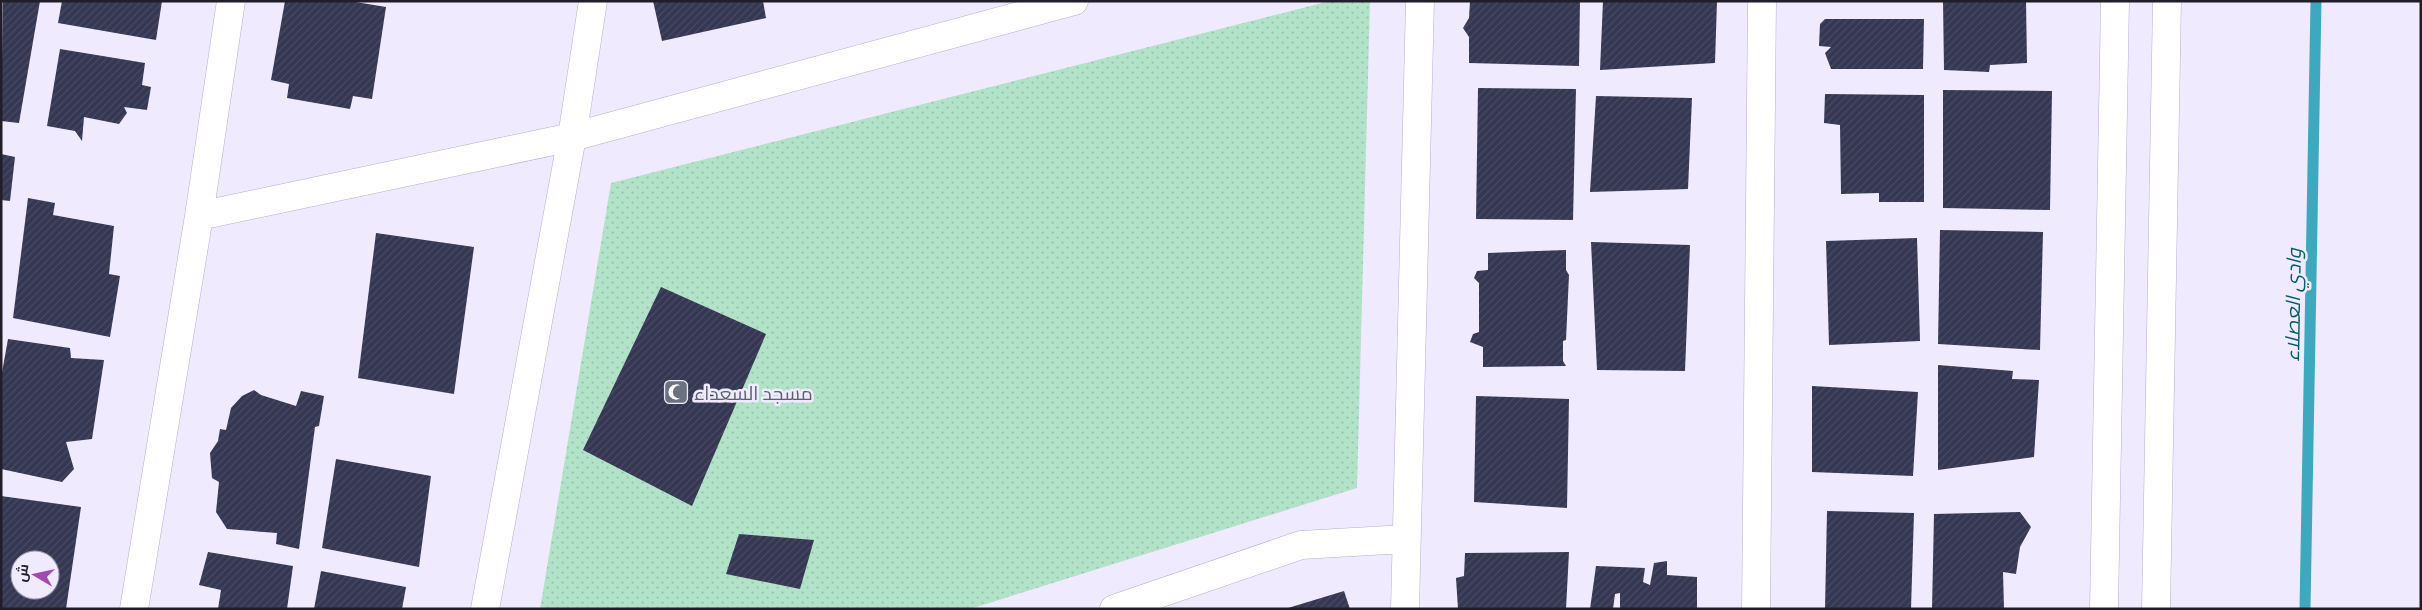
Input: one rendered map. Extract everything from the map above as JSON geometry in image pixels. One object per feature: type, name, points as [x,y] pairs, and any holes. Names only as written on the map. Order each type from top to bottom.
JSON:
[{"type":"street","points":[[134,609],[199,216],[231,1]]},
{"type":"street","points":[[486,609],[572,137],[593,1]]},
{"type":"street","points":[[199,216],[572,137],[1074,1]]},
{"type":"street","points":[[1405,609],[1420,1]]},
{"type":"street","points":[[1756,609],[1762,1]]},
{"type":"street","points":[[2104,609],[2115,1]]},
{"type":"street","points":[[2156,609],[2167,1]]},
{"type":"street","points":[[1114,609],[1301,545],[1406,539]]},
{"type":"green space","points":[[1330,1],[1370,1],[1357,488],[970,609],[540,609],[611,183]]},
{"type":"building","points":[[3,1],[40,1],[19,123],[1,121]]},
{"type":"building","points":[[62,1],[162,1],[156,40],[58,23]]},
{"type":"building","points":[[285,1],[350,1],[386,7],[372,99],[353,96],[350,109],[287,98],[289,84],[271,80]]},
{"type":"building","points":[[653,1],[763,1],[766,18],[662,41]]},
{"type":"building","points":[[1470,1],[1580,1],[1579,66],[1469,63],[1469,37],[1463,28],[1469,18]]},
{"type":"building","points":[[1603,1],[1717,1],[1715,63],[1600,70]]},
{"type":"building","points":[[1943,1],[2026,1],[2027,63],[1990,65],[1989,72],[1944,70]]},
{"type":"building","points":[[1825,19],[1924,19],[1923,69],[1831,69],[1825,53],[1831,47],[1819,46],[1820,24]]},
{"type":"building","points":[[60,49],[145,63],[142,85],[151,87],[147,110],[124,107],[127,113],[119,124],[84,117],[82,141],[75,131],[47,126]]},
{"type":"building","points":[[1478,88],[1576,89],[1573,220],[1476,219]]},
{"type":"building","points":[[1943,90],[2052,91],[2050,210],[1943,208]]},
{"type":"building","points":[[1825,94],[1924,95],[1924,202],[1879,202],[1879,193],[1841,194],[1840,125],[1824,123]]},
{"type":"building","points":[[1596,96],[1692,98],[1688,189],[1590,192]]},
{"type":"building","points":[[1,154],[15,157],[10,201],[1,200]]},
{"type":"building","points":[[28,198],[55,203],[53,215],[114,226],[109,274],[120,276],[110,337],[13,318]]},
{"type":"building","points":[[1940,230],[2043,232],[2040,350],[1938,344]]},
{"type":"building","points":[[376,233],[474,247],[454,394],[358,378]]},
{"type":"building","points":[[1917,238],[1920,341],[1829,345],[1826,241]]},
{"type":"building","points":[[1591,242],[1690,245],[1685,371],[1597,370]]},
{"type":"building","points":[[1566,250],[1566,270],[1569,275],[1566,340],[1563,341],[1563,361],[1566,366],[1483,367],[1483,347],[1470,342],[1473,334],[1479,332],[1479,283],[1474,278],[1477,271],[1488,270],[1488,253]]},
{"type":"building","name":"مسجد السعداء","points":[[661,287],[766,334],[692,506],[583,450]]},
{"type":"building","points":[[8,339],[70,348],[71,358],[104,360],[92,439],[66,442],[74,469],[62,482],[1,469],[1,378]]},
{"type":"building","points":[[1938,365],[2013,371],[2012,379],[2039,380],[2034,457],[1938,470]]},
{"type":"building","points":[[1812,386],[1918,392],[1913,476],[1812,472]]},
{"type":"building","points":[[254,390],[261,395],[296,406],[301,391],[324,396],[319,426],[315,427],[299,549],[276,544],[277,533],[227,529],[216,512],[219,482],[212,478],[210,453],[218,441],[220,429],[226,430],[231,408],[242,396]]},
{"type":"building","points":[[1476,396],[1569,399],[1567,508],[1474,502]]},
{"type":"building","points":[[336,459],[431,476],[419,567],[322,548]]},
{"type":"building","points":[[1,496],[81,507],[66,609],[1,609]]},
{"type":"building","points":[[1827,511],[1914,513],[1911,609],[1825,609]]},
{"type":"building","points":[[2020,512],[2031,527],[2020,547],[2016,574],[2003,572],[2004,608],[1932,609],[1934,514]]},
{"type":"building","points":[[739,534],[814,540],[800,589],[726,574]]},
{"type":"building","points":[[208,552],[293,566],[287,609],[218,609],[221,590],[199,585]]},
{"type":"building","points":[[1569,552],[1566,609],[1458,609],[1456,578],[1464,576],[1465,553]]},
{"type":"building","points":[[1667,561],[1667,575],[1697,577],[1697,609],[1620,609],[1620,593],[1615,594],[1613,609],[1590,609],[1596,566],[1645,568],[1643,582],[1650,585],[1654,563]]},
{"type":"building","points":[[321,571],[406,587],[402,609],[314,609]]},
{"type":"building","points":[[1344,591],[1350,609],[1288,609],[1288,608]]},
{"type":"waterway","name":"وادي العصلاء","points":[[2305,609],[2316,1]]},
{"type":"place","name":"مسجد السعداء","points":[[676,392]]}]
